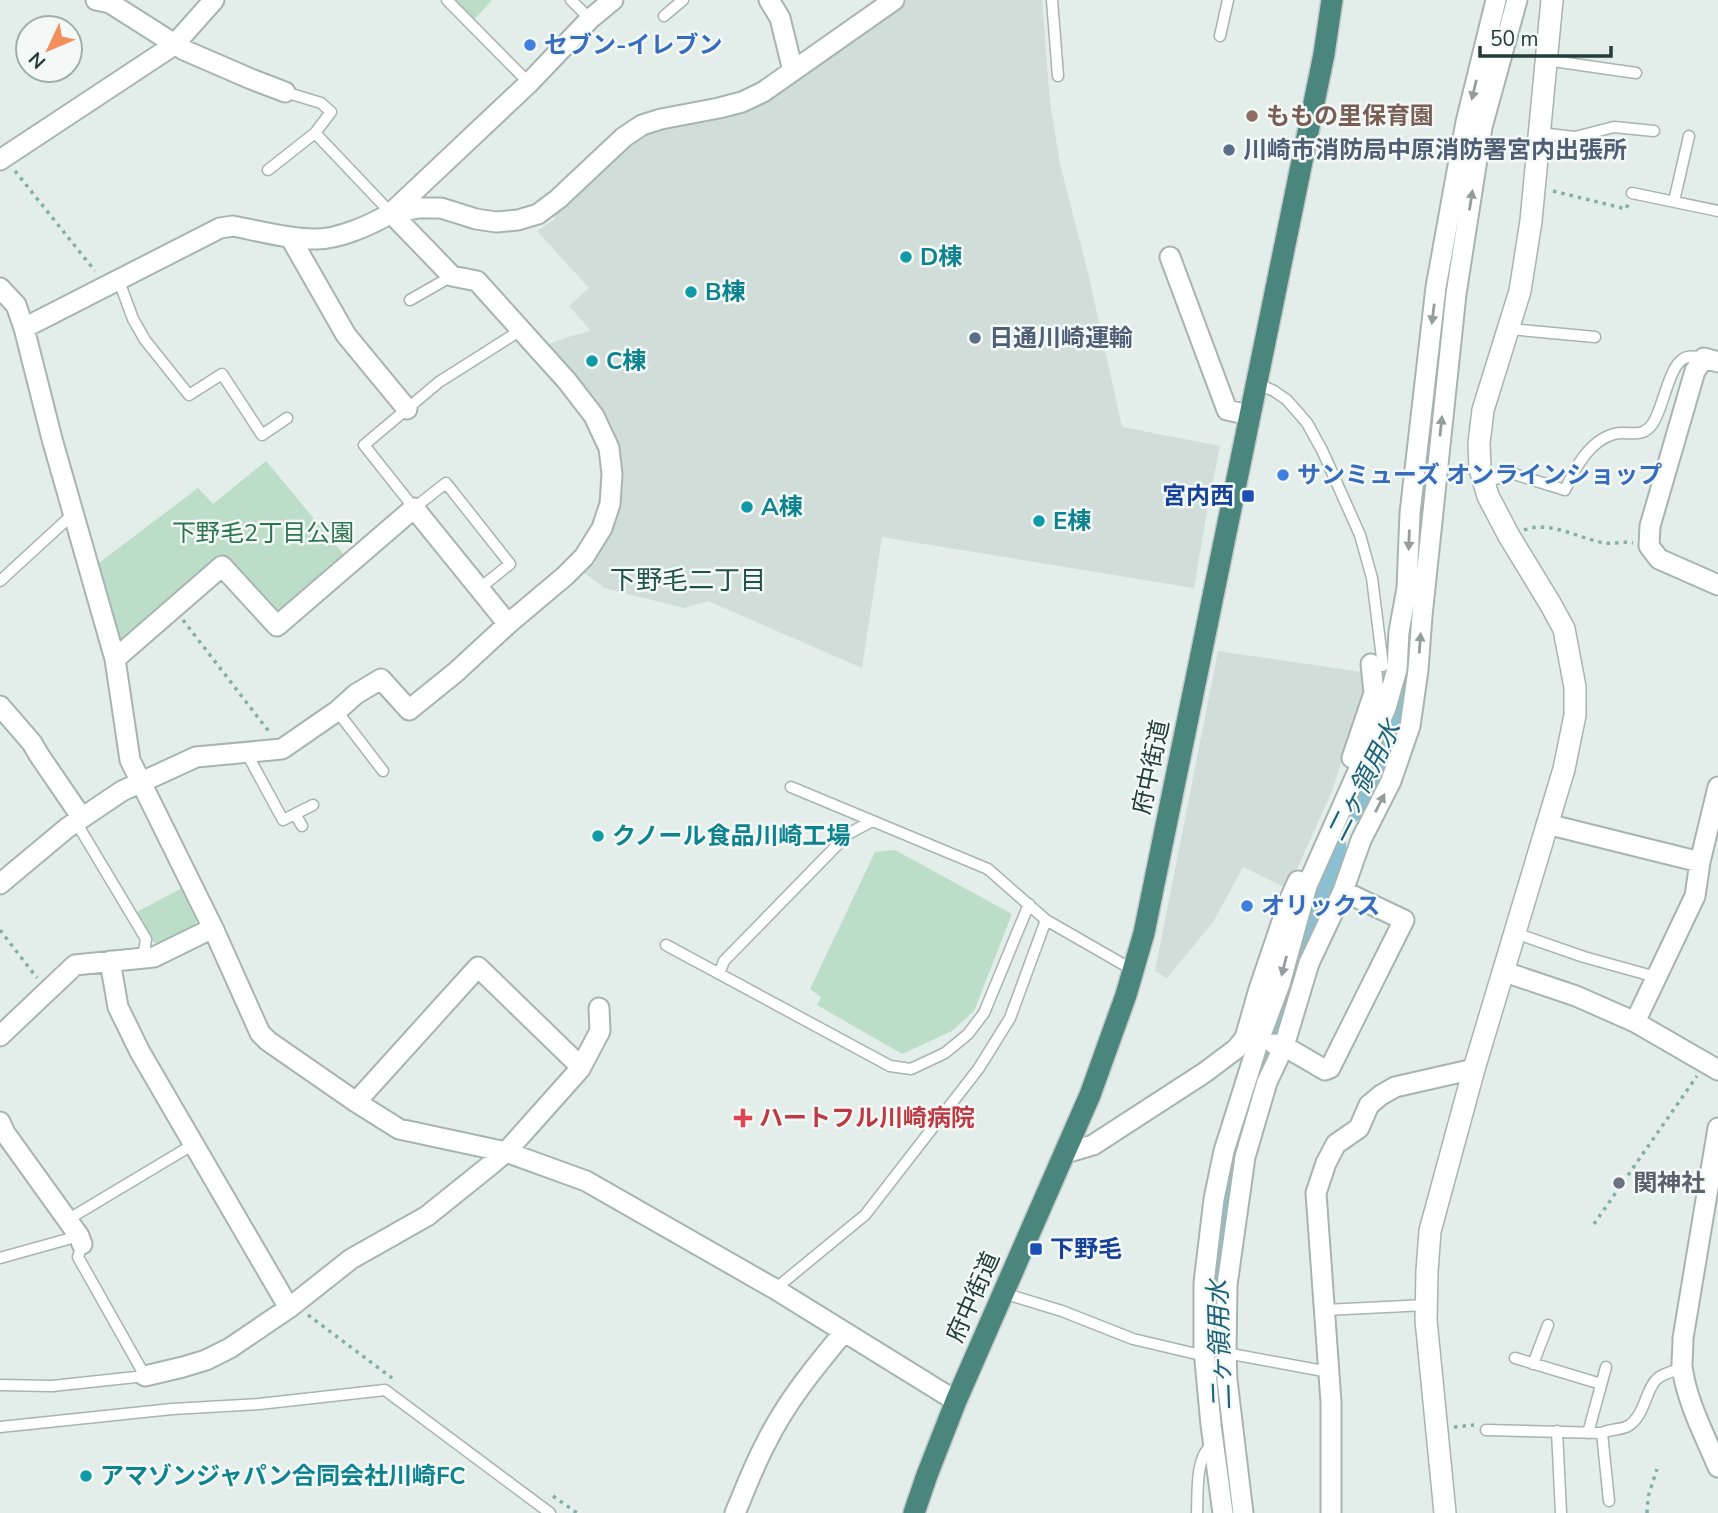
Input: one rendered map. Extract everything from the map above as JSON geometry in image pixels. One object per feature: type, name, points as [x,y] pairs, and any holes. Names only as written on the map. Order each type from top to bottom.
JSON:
[{"type":"highway","name":"府中街道","points":[[914,1513],[956,1401],[1066,1153],[1105,1057],[1144,933],[1324,54],[1332,0]]},
{"type":"street","points":[[96,0],[110,3],[174,44],[285,92]]},
{"type":"street","points":[[2,159],[174,44],[214,0]]},
{"type":"street","points":[[391,214],[529,83],[590,19],[614,0]]},
{"type":"street","points":[[769,0],[779,18],[793,71]]},
{"type":"street","points":[[24,328],[220,228],[233,226],[315,239],[334,237],[391,214],[419,208],[441,208],[496,222],[518,220],[538,214],[558,199],[624,137],[642,125],[742,102],[763,92],[894,0]]},
{"type":"street","points":[[1223,1513],[1214,1443],[1213,1353],[1204,1283],[1214,1199],[1224,1151],[1265,1042],[1307,886],[1386,708],[1397,669],[1399,632],[1407,588],[1410,513],[1436,287],[1466,122],[1496,0]]},
{"type":"street","points":[[1265,1042],[1309,963],[1343,891],[1361,840],[1391,781],[1410,726],[1456,294],[1482,127],[1517,0]]},
{"type":"street","points":[[1445,1513],[1426,1305],[1430,1231],[1474,1069],[1564,769],[1575,715],[1575,687],[1564,629],[1488,496],[1480,469],[1479,443],[1483,410],[1520,291],[1535,186],[1552,0]]},
{"type":"street","points":[[0,884],[67,828],[122,791],[196,757],[282,748],[381,678],[409,710],[456,673],[565,576],[584,556],[602,528],[610,504],[612,474],[609,449],[594,416],[477,281],[452,276],[391,214]]},
{"type":"street","points":[[290,237],[346,335],[407,409]]},
{"type":"street","points":[[1170,257],[1227,410],[1250,415]]},
{"type":"street","points":[[0,288],[16,305],[24,328],[52,439],[115,659],[130,760],[213,928],[260,1032],[268,1041],[399,1129],[506,1152],[586,1181],[775,1289],[956,1401]]},
{"type":"street","points":[[1711,360],[1695,371],[1650,526],[1649,547],[1659,559],[1718,585]]},
{"type":"street","points":[[115,659],[222,566],[277,626],[414,508],[508,624]]},
{"type":"street","points":[[1265,1042],[1259,989],[1289,901],[1349,768],[1374,693],[1377,665]]},
{"type":"street","points":[[0,706],[32,743],[79,820]]},
{"type":"street","points":[[1635,1022],[1695,896],[1699,862],[1718,787]]},
{"type":"street","points":[[1547,824],[1699,862]]},
{"type":"street","points":[[1066,1153],[1093,1145],[1236,1049],[1265,1042],[1325,1070],[1331,1068],[1404,920],[1343,891]]},
{"type":"street","points":[[0,1036],[75,965],[153,957],[213,928]]},
{"type":"street","points":[[110,961],[118,1007],[140,1052],[289,1308]]},
{"type":"street","points":[[356,1102],[478,967],[581,1068]]},
{"type":"street","points":[[1505,972],[1576,996],[1635,1022],[1712,1066]]},
{"type":"street","points":[[145,1376],[206,1360],[230,1348],[289,1308],[351,1259],[427,1216],[506,1152],[581,1068],[600,1031],[599,1008]]},
{"type":"street","points":[[1331,1513],[1332,1402],[1316,1193],[1336,1144],[1359,1128],[1369,1105],[1381,1095],[1395,1087],[1474,1069]]},
{"type":"street","points":[[1718,1128],[1683,1338],[1683,1368],[1698,1420],[1718,1467]]},
{"type":"street","points":[[2,1130],[76,1233]]},
{"type":"street","points":[[735,1513],[765,1444],[780,1417],[802,1384],[844,1332]]},
{"type":"street","points":[[1213,1353],[1228,1392],[1243,1513]]},
{"type":"lane","points":[[447,0],[529,83]]},
{"type":"lane","points":[[571,0],[590,19]]},
{"type":"lane","points":[[664,16],[683,0]]},
{"type":"lane","points":[[1052,0],[1058,76]]},
{"type":"lane","points":[[1220,36],[1228,0]]},
{"type":"lane","points":[[1546,60],[1636,73]]},
{"type":"lane","points":[[268,170],[315,133],[331,112],[321,103],[285,92]]},
{"type":"lane","points":[[1539,133],[1575,137],[1614,127],[1654,131]]},
{"type":"lane","points":[[315,133],[391,214]]},
{"type":"lane","points":[[1674,201],[1689,136]]},
{"type":"lane","points":[[1632,192],[1718,211]]},
{"type":"lane","points":[[410,300],[452,276]]},
{"type":"lane","points":[[113,284],[145,340],[189,395],[222,374],[262,435],[287,418]]},
{"type":"lane","points":[[1508,329],[1595,337]]},
{"type":"lane","points":[[480,588],[509,564],[446,483],[414,508],[363,445],[439,382],[521,330]]},
{"type":"lane","points":[[1484,482],[1514,474],[1565,490],[1575,467],[1586,453],[1603,439],[1616,433],[1644,431],[1652,425],[1677,363],[1694,356],[1711,360]]},
{"type":"lane","points":[[1256,383],[1287,400],[1307,423],[1360,535],[1372,578],[1377,665]]},
{"type":"lane","points":[[0,581],[73,514]]},
{"type":"lane","points":[[337,711],[383,771]]},
{"type":"lane","points":[[246,752],[283,820],[313,805]]},
{"type":"lane","points":[[791,787],[988,869],[1046,920],[1133,970]]},
{"type":"lane","points":[[295,814],[302,826]]},
{"type":"lane","points":[[79,820],[146,939],[143,958]]},
{"type":"lane","points":[[719,974],[724,961],[848,834],[872,821]]},
{"type":"lane","points":[[666,945],[890,1066],[911,1069],[945,1053],[968,1034],[984,1013],[1029,905]]},
{"type":"lane","points":[[775,1289],[865,1214],[979,1068],[1010,1018],[1046,920]]},
{"type":"lane","points":[[1515,933],[1584,957],[1656,977]]},
{"type":"lane","points":[[0,1258],[76,1233],[194,1144]]},
{"type":"lane","points":[[0,1385],[52,1385],[145,1376],[78,1256],[76,1233]]},
{"type":"lane","points":[[1003,1293],[1062,1311],[1133,1339],[1329,1372]]},
{"type":"lane","points":[[1325,1310],[1426,1305]]},
{"type":"lane","points":[[1534,1364],[1548,1325]]},
{"type":"lane","points":[[1515,1358],[1601,1384]]},
{"type":"lane","points":[[1588,1433],[1606,1367]]},
{"type":"lane","points":[[1486,1430],[1602,1433],[1627,1427],[1637,1418],[1654,1382],[1659,1377],[1683,1368]]},
{"type":"lane","points":[[0,1427],[385,1390],[550,1513]]},
{"type":"lane","points":[[1557,1431],[1560,1513]]},
{"type":"lane","points":[[1602,1433],[1609,1501]]},
{"type":"lane","points":[[1197,1513],[1200,1462],[1205,1450],[1214,1443]]},
{"type":"path","points":[[2,159],[113,284]]},
{"type":"path","points":[[1535,186],[1626,209],[1632,192]]},
{"type":"path","points":[[1509,536],[1535,526],[1570,532],[1605,543],[1628,542],[1649,547]]},
{"type":"path","points":[[173,609],[282,748]]},
{"type":"path","points":[[0,930],[47,991]]},
{"type":"path","points":[[1594,1224],[1712,1066]]},
{"type":"path","points":[[1437,1430],[1483,1423],[1486,1430]]},
{"type":"path","points":[[1647,1513],[1648,1497],[1657,1469]]},
{"type":"shaded area","points":[[907,0],[1042,0],[1050,102],[1060,164],[1089,277],[1122,427],[1220,446],[1194,588],[882,537],[862,668],[708,601],[684,608],[604,588],[581,570],[618,478],[544,346],[591,331],[569,306],[589,288],[537,231],[555,219],[554,211],[642,137],[659,129],[719,116],[869,26]]},
{"type":"shaded area","points":[[1218,651],[1362,672],[1364,691],[1332,791],[1288,889],[1243,867],[1213,922],[1167,978],[1155,971]]},
{"type":"green space","points":[[453,0],[492,0],[473,21]]},
{"type":"green space","name":"下野毛2丁目公園","points":[[266,461],[344,555],[283,612],[269,612],[218,556],[124,643],[114,637],[95,566],[198,488],[213,504]]},
{"type":"green space","points":[[895,850],[1012,914],[974,1011],[952,1031],[902,1054],[817,1005],[821,997],[810,989],[875,852]]},
{"type":"green space","points":[[182,888],[197,920],[193,929],[161,945],[151,941],[135,913]]},
{"type":"waterway","name":"二ヶ領用水","points":[[1351,806],[1393,730],[1403,698],[1418,567]]},
{"type":"waterway","name":"二ヶ領用水","points":[[1233,1513],[1215,1343],[1215,1285],[1232,1165],[1330,846]]},
{"type":"place","name":"セブン-イレブン","points":[[530,45]]},
{"type":"place","name":"ももの里保育園","points":[[1252,116]]},
{"type":"place","name":"川崎市消防局中原消防署宮内出張所","points":[[1229,150]]},
{"type":"place","name":"D棟","points":[[906,257]]},
{"type":"place","name":"B棟","points":[[691,292]]},
{"type":"place","name":"日通川崎運輸","points":[[975,338]]},
{"type":"place","name":"C棟","points":[[592,361]]},
{"type":"place","name":"サンミューズ オンラインショップ","points":[[1283,475]]},
{"type":"place","name":"宮内西","points":[[1248,496]]},
{"type":"place","name":"A棟","points":[[747,507]]},
{"type":"place","name":"E棟","points":[[1039,521]]},
{"type":"place","name":"クノール食品川崎工場","points":[[598,836]]},
{"type":"place","name":"オリックス","points":[[1247,906]]},
{"type":"place","name":"ハートフル川崎病院","points":[[743,1118]]},
{"type":"place","name":"関神社","points":[[1619,1183]]},
{"type":"place","name":"下野毛","points":[[1036,1249]]},
{"type":"place","name":"アマゾンジャパン合同会社川崎FC","points":[[86,1476]]},
{"type":"district","name":"下野毛二丁目","points":[[688,580]]}]
